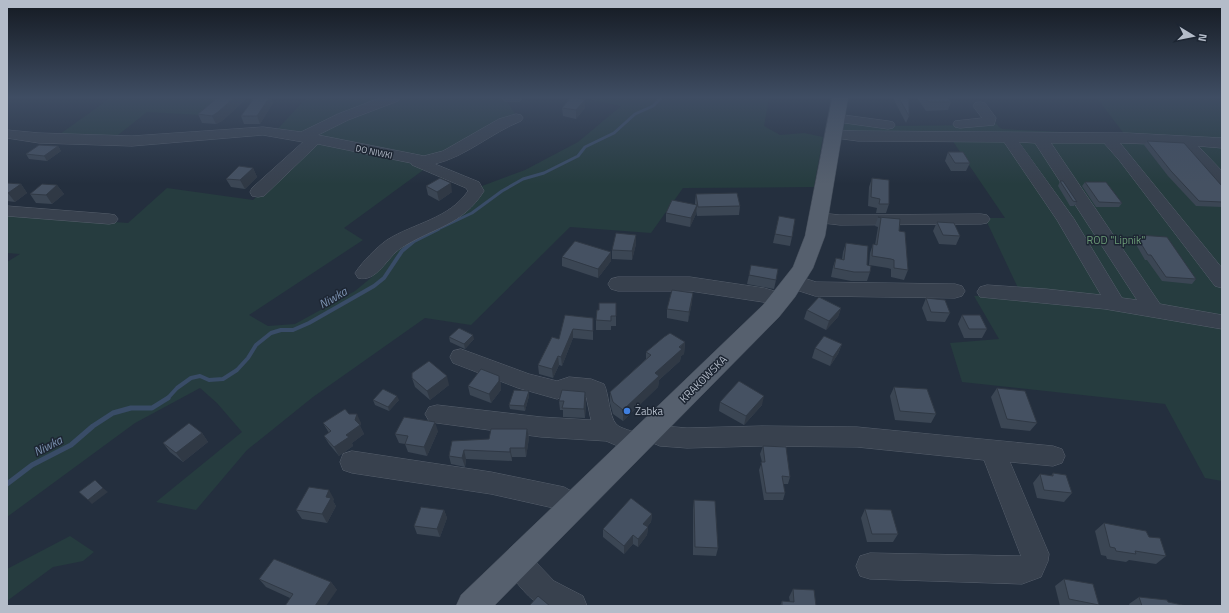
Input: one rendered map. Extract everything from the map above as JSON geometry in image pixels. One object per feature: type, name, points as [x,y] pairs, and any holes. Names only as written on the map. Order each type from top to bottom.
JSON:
[{"type":"main road","name":"KRAKOWSKA","points":[[472,606],[575,506],[788,291],[803,268],[810,252],[820,218],[834,127]]},
{"type":"street","points":[[258,192],[309,138],[328,127]]},
{"type":"street","name":"DO NIWKI","points":[[7,134],[39,138],[132,141],[263,131],[309,138],[414,160],[431,160],[440,158],[497,127]]},
{"type":"street","points":[[847,127],[858,136],[1127,138],[1222,143]]},
{"type":"street","points":[[1014,137],[1011,143],[1065,219],[1116,304]]},
{"type":"street","points":[[1040,138],[1154,310]]},
{"type":"street","points":[[1108,139],[1124,157],[1222,281]]},
{"type":"street","points":[[1184,140],[1222,181]]},
{"type":"street","points":[[365,273],[394,244],[461,208],[471,200],[476,191],[473,185],[460,178],[414,160]]},
{"type":"street","points":[[7,211],[109,219]]},
{"type":"street","points":[[820,218],[840,220],[981,219]]},
{"type":"street","points":[[618,284],[690,284],[764,295],[815,289],[955,291]]},
{"type":"street","points":[[987,292],[1021,293],[1116,304],[1222,322]]},
{"type":"street","points":[[461,357],[526,382],[557,390],[569,386],[591,388],[596,390],[601,417],[608,431]]},
{"type":"street","points":[[437,414],[541,427],[608,431],[643,438],[660,436],[687,438],[762,436],[857,437],[1053,456]]},
{"type":"street","points":[[870,566],[1022,570],[1030,567],[1034,561],[1035,554],[992,450]]},
{"type":"street","points":[[352,462],[491,483],[564,499],[575,506]]},
{"type":"street","points":[[517,562],[544,591],[573,606]]},
{"type":"green space","points":[[70,127],[129,127],[113,139],[56,137]]},
{"type":"green space","points":[[280,127],[316,127],[297,134],[276,131]]},
{"type":"green space","points":[[328,127],[497,127],[428,160],[322,139],[313,133]]},
{"type":"green space","points":[[596,127],[765,127],[780,135],[804,133],[823,137],[814,187],[683,188],[651,233],[570,227],[471,325],[425,318],[313,397],[247,450],[196,510],[156,502],[242,432],[217,403],[200,388],[135,423],[7,517],[7,262],[20,254],[7,253],[7,214],[128,223],[167,188],[253,200],[312,145],[320,142],[413,162],[426,168],[344,228],[363,240],[249,315],[268,326],[295,324],[355,291],[372,277],[383,257],[480,192],[482,186],[525,170],[578,142]]},
{"type":"green space","name":"ROD \"Lipnik\"","points":[[844,127],[999,127],[1003,129],[1125,135],[1119,127],[1222,127],[1222,481],[1205,478],[1165,404],[962,382],[950,343],[999,339],[974,296],[989,296],[1018,288],[985,218],[1005,218],[952,140],[1004,136],[1001,132],[970,131],[972,135],[843,131]]},
{"type":"green space","points":[[70,536],[94,552],[83,561],[53,567],[7,601],[7,569]]},
{"type":"building","points":[[1147,141],[1184,143],[1222,186],[1222,202],[1199,201],[1171,171]]},
{"type":"building","points":[[39,145],[58,146],[44,156],[26,154]]},
{"type":"building","points":[[948,152],[963,152],[970,163],[955,163]]},
{"type":"building","points":[[239,166],[253,168],[240,180],[226,179]]},
{"type":"building","points":[[440,178],[451,183],[437,192],[426,186]]},
{"type":"building","points":[[872,178],[889,180],[889,204],[879,204],[880,199],[871,197]]},
{"type":"building","points":[[1060,181],[1063,181],[1077,202],[1073,201]]},
{"type":"building","points":[[1085,182],[1106,182],[1122,203],[1099,202]]},
{"type":"building","points":[[7,183],[21,184],[7,193]]},
{"type":"building","points":[[42,184],[57,185],[46,195],[30,194]]},
{"type":"building","points":[[737,193],[740,206],[698,207],[696,194]]},
{"type":"building","points":[[672,200],[697,205],[691,218],[666,213]]},
{"type":"building","points":[[779,216],[795,219],[792,237],[775,234]]},
{"type":"building","points":[[878,217],[900,219],[899,231],[905,232],[908,270],[894,268],[894,260],[872,256],[873,244],[877,245],[881,218]]},
{"type":"building","points":[[937,222],[954,223],[960,236],[943,235]]},
{"type":"building","points":[[616,233],[636,235],[632,251],[612,250]]},
{"type":"building","points":[[1139,235],[1167,237],[1196,279],[1166,277],[1151,255],[1148,255],[1137,237],[1140,237]]},
{"type":"building","points":[[575,241],[611,252],[598,269],[562,257]]},
{"type":"building","points":[[846,243],[868,246],[867,265],[871,266],[870,272],[854,272],[834,268],[836,258],[844,260]]},
{"type":"building","points":[[751,265],[778,269],[776,280],[749,275]]},
{"type":"building","points":[[672,290],[693,293],[689,312],[667,309]]},
{"type":"building","points":[[819,297],[841,308],[829,321],[807,310]]},
{"type":"building","points":[[926,298],[945,300],[950,313],[931,312]]},
{"type":"building","points":[[599,303],[616,303],[616,316],[611,316],[611,321],[596,320],[597,310],[599,310]]},
{"type":"building","points":[[565,315],[593,318],[593,331],[573,329],[561,357],[558,356],[552,369],[538,365],[552,337],[559,339]]},
{"type":"building","points":[[962,315],[980,315],[987,329],[969,329]]},
{"type":"building","points":[[459,328],[473,335],[464,344],[449,337]]},
{"type":"building","points":[[670,333],[685,342],[679,347],[682,349],[655,373],[659,376],[623,410],[613,402],[610,392],[651,355],[646,352]]},
{"type":"building","points":[[824,336],[842,344],[833,357],[815,348]]},
{"type":"building","points":[[429,361],[447,376],[427,391],[412,378],[412,373]]},
{"type":"building","points":[[481,369],[499,376],[499,381],[489,394],[468,386]]},
{"type":"building","points":[[739,381],[764,396],[746,416],[720,402]]},
{"type":"building","points":[[894,387],[927,389],[936,414],[900,411]]},
{"type":"building","points":[[997,388],[1025,391],[1037,423],[1007,419]]},
{"type":"building","points":[[383,389],[397,396],[388,407],[373,400]]},
{"type":"building","points":[[514,390],[529,391],[524,406],[509,405]]},
{"type":"building","points":[[562,390],[585,392],[584,409],[562,408],[564,401],[559,401]]},
{"type":"building","points":[[345,409],[349,414],[357,414],[355,420],[360,425],[346,435],[349,437],[334,447],[324,436],[331,431],[323,423]]},
{"type":"building","points":[[404,417],[435,422],[424,447],[405,444],[408,436],[395,434]]},
{"type":"building","points":[[189,423],[202,433],[176,453],[163,443]]},
{"type":"building","points":[[491,429],[527,429],[525,448],[510,448],[510,452],[464,450],[462,458],[449,456],[452,441],[489,439]]},
{"type":"building","points":[[763,446],[786,447],[790,477],[782,476],[785,493],[766,493],[761,462],[765,462]]},
{"type":"building","points":[[1053,473],[1066,475],[1072,493],[1044,490],[1040,474],[1053,476]]},
{"type":"building","points":[[95,480],[103,488],[88,500],[79,492]]},
{"type":"building","points":[[309,487],[329,490],[326,497],[331,498],[322,514],[296,510]]},
{"type":"building","points":[[631,498],[652,514],[643,524],[648,527],[638,539],[633,535],[624,546],[603,529]]},
{"type":"building","points":[[694,500],[715,501],[718,548],[695,547]]},
{"type":"building","points":[[421,507],[444,510],[437,529],[414,526]]},
{"type":"building","points":[[865,509],[891,510],[898,534],[872,534]]},
{"type":"building","points":[[1104,523],[1146,531],[1149,537],[1160,538],[1166,556],[1135,551],[1136,554],[1116,551],[1115,548],[1110,547]]},
{"type":"building","points":[[274,559],[331,582],[315,606],[285,606],[293,594],[259,579]]},
{"type":"building","points":[[1064,579],[1093,584],[1099,605],[1069,599]]},
{"type":"building","points":[[793,589],[814,590],[816,606],[782,606],[782,601],[794,602]]},
{"type":"building","points":[[538,596],[550,606],[529,606]]},
{"type":"building","points":[[1139,597],[1167,600],[1168,602],[1187,606],[1142,606]]},
{"type":"waterway","name":"Niwka","points":[[436,230],[472,213],[502,191],[523,179],[544,173],[578,156],[585,147],[614,133],[621,127]]},
{"type":"waterway","name":"Niwka","points":[[168,398],[177,388],[191,378],[200,376],[209,380],[223,379],[237,370],[248,358],[256,345],[271,333],[281,330],[293,330],[309,323],[374,286],[384,278],[402,251],[414,241],[436,230]]},
{"type":"waterway","name":"Niwka","points":[[7,484],[32,465],[71,445],[93,426],[113,413],[131,408],[152,408],[168,398]]},
{"type":"place","name":"Żabka","points":[[627,411]]}]
